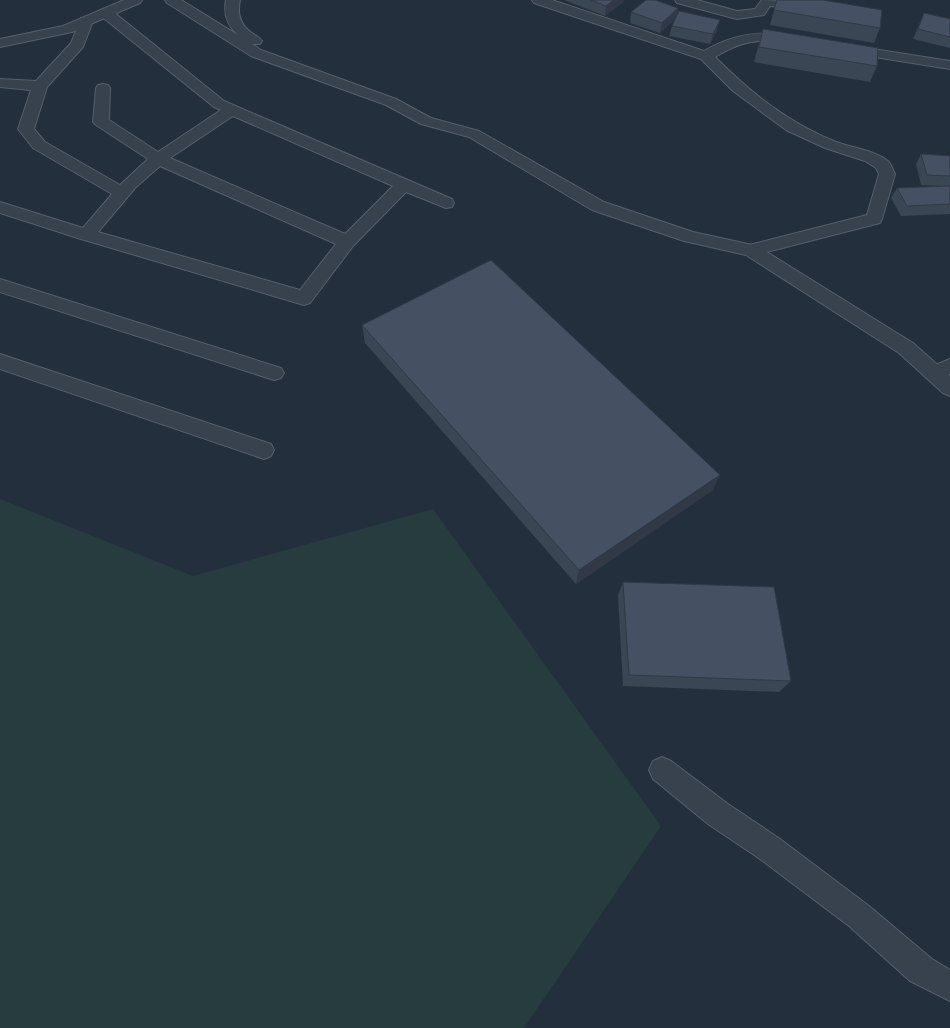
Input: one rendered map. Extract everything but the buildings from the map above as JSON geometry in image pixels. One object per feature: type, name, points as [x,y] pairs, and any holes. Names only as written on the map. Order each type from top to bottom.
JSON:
[{"type":"street","points":[[0,43],[67,30],[135,0]]},
{"type":"street","points":[[172,0],[256,53],[391,102],[426,121],[474,134],[598,206],[690,237],[751,250],[906,348],[942,369],[950,388]]},
{"type":"street","points":[[233,0],[231,6],[232,20],[249,38],[258,43],[282,50],[349,80],[410,103],[426,121]]},
{"type":"street","points":[[539,0],[706,56],[738,88],[791,127],[831,144],[871,158],[883,165],[886,174],[874,219],[751,250]]},
{"type":"street","points":[[682,0],[737,15],[759,12],[767,2],[819,8]]},
{"type":"street","points":[[106,12],[219,104],[446,202]]},
{"type":"street","points":[[86,21],[78,44],[40,86],[26,129],[39,145],[122,193]]},
{"type":"street","points":[[706,56],[729,42],[749,37],[768,37],[804,42]]},
{"type":"street","points":[[834,47],[950,65]]},
{"type":"street","points":[[0,83],[40,86]]},
{"type":"street","points":[[103,88],[101,122],[158,159],[347,242]]},
{"type":"street","points":[[87,235],[130,183],[158,159],[232,110]]},
{"type":"street","points":[[0,207],[87,235],[304,298],[347,242],[404,184]]},
{"type":"street","points":[[0,285],[274,373]]},
{"type":"street","points":[[0,361],[264,450]]},
{"type":"street","points":[[662,770],[718,814],[770,849],[859,916],[921,970],[950,986]]},
{"type":"green space","points":[[0,499],[193,576],[433,509],[661,826],[524,1028],[0,1028]]}]
